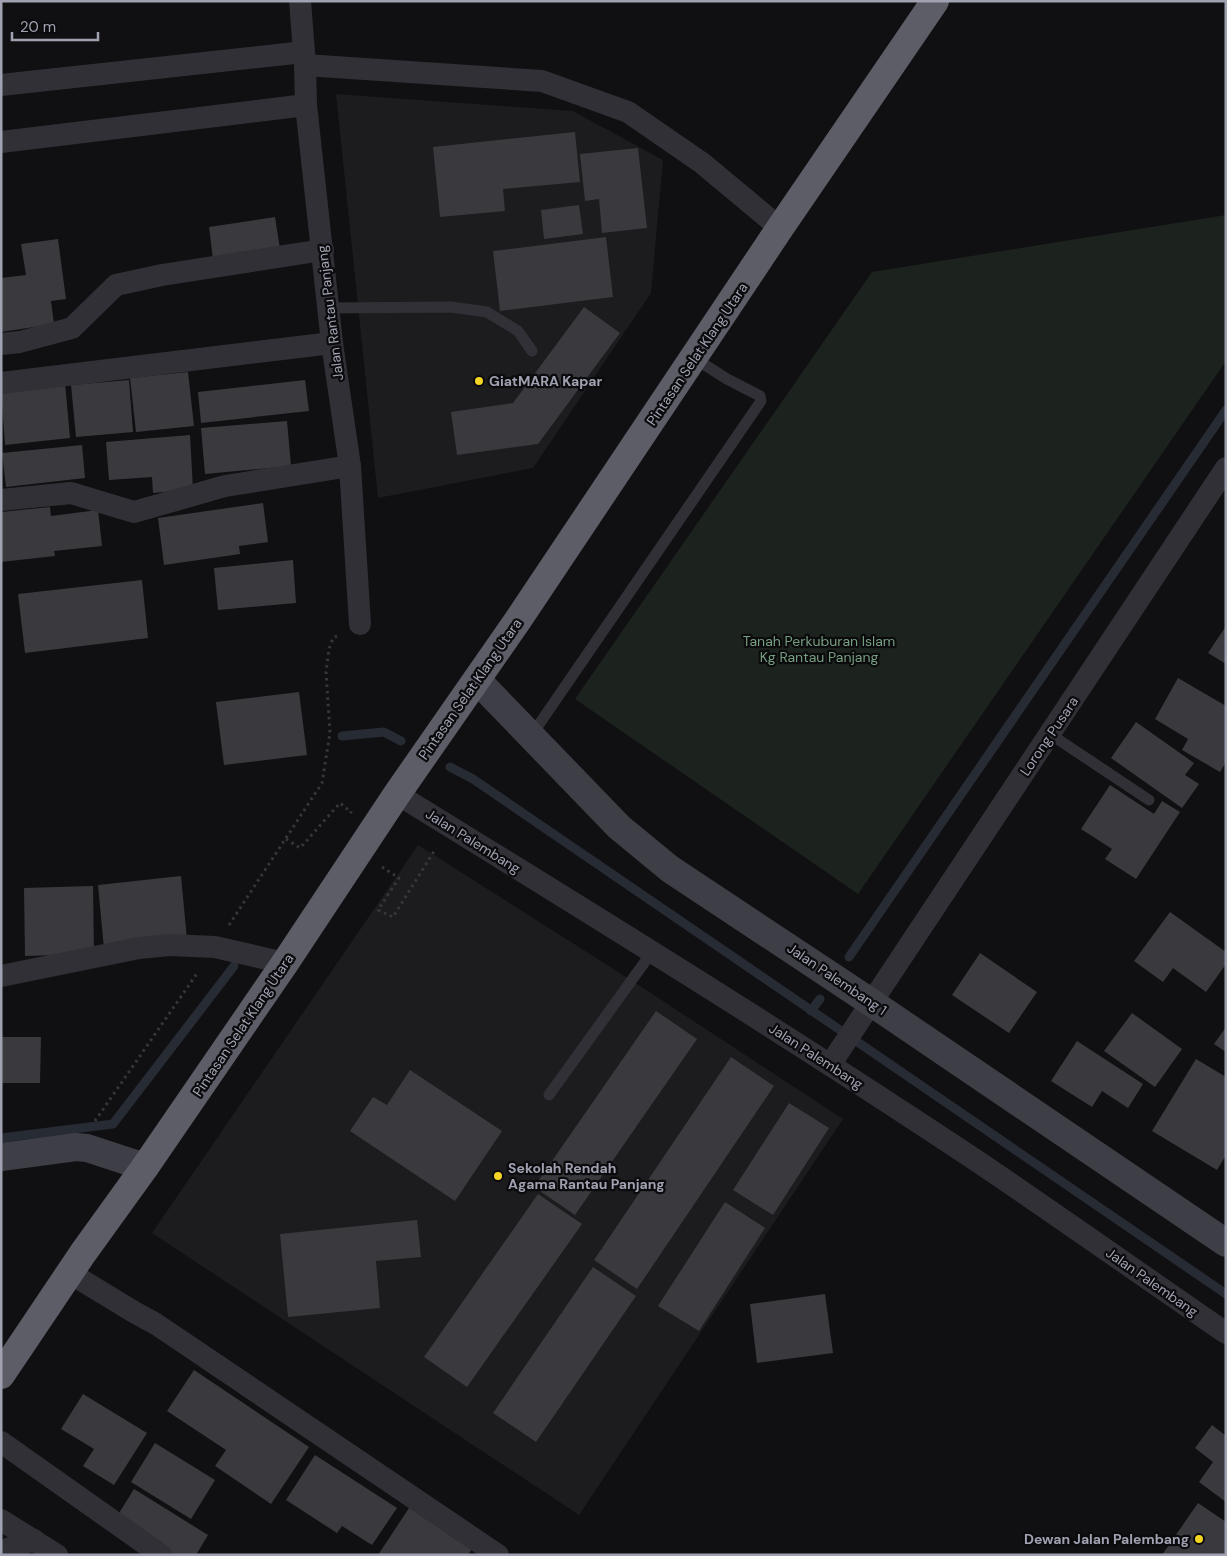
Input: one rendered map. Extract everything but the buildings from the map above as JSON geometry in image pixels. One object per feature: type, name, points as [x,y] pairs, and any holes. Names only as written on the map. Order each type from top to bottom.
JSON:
[{"type":"highway","name":"Pintasan Selat Klang Utara","points":[[1,1375],[83,1253],[145,1167],[285,963],[397,794],[477,680],[780,228],[935,1]]},
{"type":"street","name":"Jalan Rantau Panjang","points":[[300,1],[305,59],[306,105],[332,343],[350,466],[360,624]]},
{"type":"street","points":[[1,85],[305,59],[542,81],[628,112],[702,163],[780,228]]},
{"type":"street","points":[[1,142],[306,105]]},
{"type":"street","points":[[1,344],[20,342],[72,328],[90,308],[116,285],[162,275],[322,250]]},
{"type":"street","points":[[1,383],[332,343]]},
{"type":"street","points":[[1,500],[71,494],[134,512],[225,486],[350,466]]},
{"type":"street","name":"Lorong Pusara","points":[[836,1057],[1050,734],[1222,482]]},
{"type":"street","name":"Jalan Palembang 1","points":[[477,680],[619,827],[670,869],[868,1009],[1223,1236]]},
{"type":"street","name":"Jalan Palembang","points":[[397,794],[652,952],[836,1057],[978,1162],[1226,1333]]},
{"type":"street","points":[[1,976],[139,948],[170,945],[215,947],[285,963]]},
{"type":"street","points":[[1,1157],[82,1147],[145,1167]]},
{"type":"street","points":[[70,1273],[156,1324],[498,1555]]},
{"type":"street","points":[[1,1442],[162,1555]]},
{"type":"street","points":[[3,1521],[58,1555]]},
{"type":"street","points":[[1,1550],[34,1540]]},
{"type":"lane","points":[[328,308],[451,307],[487,312],[518,331],[532,351]]},
{"type":"lane","points":[[531,736],[761,401],[760,396],[694,358]]},
{"type":"lane","points":[[1050,734],[1149,800]]},
{"type":"lane","points":[[548,1095],[652,952]]},
{"type":"path","points":[[98,1116],[215,947],[322,783],[330,732],[326,672],[329,648],[333,638],[360,624]]},
{"type":"path","points":[[286,839],[300,848],[340,804],[351,812],[346,819]]},
{"type":"path","points":[[399,878],[378,910],[392,917],[451,827]]},
{"type":"shaded area","name":"GiatMARA Kapar","points":[[336,94],[573,111],[663,160],[651,293],[533,468],[378,498]]},
{"type":"shaded area","name":"Sekolah Rendah Agama Rantau Panjang","points":[[418,845],[631,980],[843,1119],[579,1515],[152,1233]]},
{"type":"green space","name":"Tanah Perkuburan Islam Kg Rantau Panjang","points":[[1226,215],[1226,361],[858,894],[575,699],[872,272]]},
{"type":"waterway","points":[[849,957],[1226,410]]},
{"type":"waterway","points":[[342,736],[384,732],[401,741]]},
{"type":"waterway","points":[[450,767],[473,779],[1226,1294]]},
{"type":"waterway","points":[[1,1138],[113,1124],[234,966]]},
{"type":"waterway","points":[[811,1011],[820,999]]},
{"type":"place","name":"GiatMARA Kapar","points":[[479,381]]},
{"type":"place","name":"Sekolah Rendah Agama Rantau Panjang","points":[[498,1176]]},
{"type":"place","name":"Dewan Jalan Palembang","points":[[1199,1539]]}]
